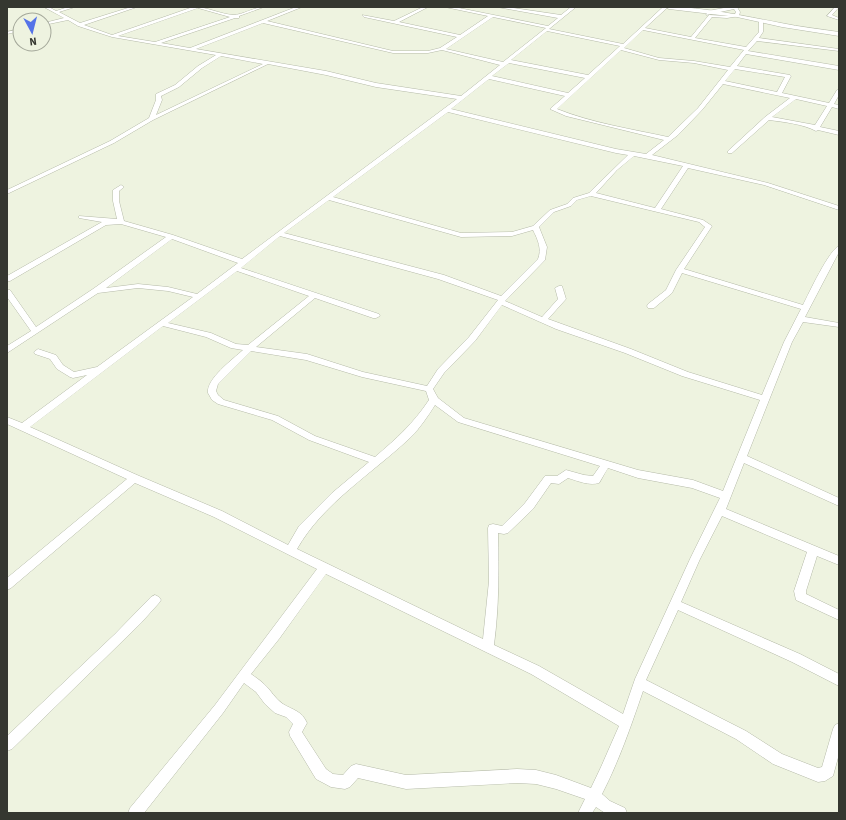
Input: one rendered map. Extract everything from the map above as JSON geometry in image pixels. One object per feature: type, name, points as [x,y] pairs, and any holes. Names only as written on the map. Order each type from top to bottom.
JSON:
[{"type":"street","points":[[46,7],[80,25],[112,36],[219,56],[326,73],[376,85],[461,98]]},
{"type":"street","points":[[56,12],[73,7]]},
{"type":"street","points":[[80,25],[135,7]]},
{"type":"street","points":[[112,36],[197,7],[237,16]]},
{"type":"street","points":[[156,44],[262,7]]},
{"type":"street","points":[[189,50],[300,7]]},
{"type":"street","points":[[395,22],[426,7]]},
{"type":"street","points":[[447,7],[548,29],[621,47],[659,59],[694,62],[788,76],[778,95]]},
{"type":"street","points":[[499,7],[563,17]]},
{"type":"street","points":[[23,427],[243,262],[278,234],[329,198],[446,110],[574,7]]},
{"type":"street","points":[[668,139],[568,115],[553,108],[667,7],[711,14],[737,15],[761,22],[839,34]]},
{"type":"street","points":[[692,38],[711,14],[735,7],[738,12],[737,15]]},
{"type":"street","points":[[838,8],[829,16],[839,19]]},
{"type":"street","points":[[364,16],[460,36]]},
{"type":"street","points":[[442,49],[492,16]]},
{"type":"street","points":[[52,22],[68,19]]},
{"type":"street","points":[[264,22],[393,52],[428,52],[442,49],[506,62],[590,76]]},
{"type":"street","points":[[647,156],[685,124],[722,82],[761,32],[761,22]]},
{"type":"street","points":[[642,29],[692,38],[746,51],[839,68]]},
{"type":"street","points":[[756,39],[839,50]]},
{"type":"street","points":[[151,120],[159,100],[158,95],[177,86],[200,67],[219,56]]},
{"type":"street","points":[[7,192],[112,142],[151,120],[266,64]]},
{"type":"street","points":[[488,77],[569,95]]},
{"type":"street","points":[[722,82],[778,95],[839,106]]},
{"type":"street","points":[[816,128],[839,91]]},
{"type":"street","points":[[730,152],[768,118],[794,98]]},
{"type":"street","points":[[446,110],[766,184],[839,208]]},
{"type":"street","points":[[768,118],[794,122],[839,134]]},
{"type":"street","points":[[329,198],[461,235],[512,234],[524,232],[535,227],[552,211],[569,205],[575,199],[591,194],[603,184],[615,169],[632,154]]},
{"type":"street","points":[[657,210],[686,166]]},
{"type":"street","points":[[121,187],[116,190],[116,202],[121,222]]},
{"type":"street","points":[[591,194],[701,221],[709,226],[680,270],[669,292],[651,306]]},
{"type":"street","points":[[81,217],[121,222],[171,236],[184,242],[243,262]]},
{"type":"street","points":[[7,284],[7,278],[104,223],[121,222]]},
{"type":"street","points":[[429,389],[441,371],[472,339],[508,292],[541,260],[544,254],[544,243],[535,227]]},
{"type":"street","points":[[278,234],[441,277],[502,301],[543,320],[628,351],[685,374],[766,398]]},
{"type":"street","points":[[7,350],[96,291],[171,236]]},
{"type":"street","points":[[585,813],[606,772],[626,723],[639,683],[695,559],[720,511],[788,342],[833,255],[839,248]]},
{"type":"street","points":[[235,268],[376,316]]},
{"type":"street","points":[[680,270],[806,308]]},
{"type":"street","points":[[96,291],[138,286],[168,289],[198,296]]},
{"type":"street","points":[[543,320],[562,299],[559,288]]},
{"type":"street","points":[[7,292],[35,331]]},
{"type":"street","points":[[314,295],[249,348],[212,386],[213,394],[215,399],[275,418],[312,438],[376,461]]},
{"type":"street","points":[[801,318],[839,325]]},
{"type":"street","points":[[161,323],[183,330],[208,334],[234,346],[307,357],[362,374],[429,389]]},
{"type":"street","points":[[38,352],[53,357],[60,368],[73,375],[100,369]]},
{"type":"street","points":[[429,389],[434,400],[461,420],[638,474],[699,486],[726,496]]},
{"type":"street","points":[[291,550],[302,529],[336,496],[408,434],[421,419],[434,400]]},
{"type":"street","points":[[7,420],[134,478],[218,514],[324,568],[535,670],[626,723]]},
{"type":"street","points":[[742,458],[839,502]]},
{"type":"street","points":[[488,647],[492,617],[494,581],[493,528],[504,530],[529,506],[548,479],[560,480],[566,474],[584,479],[596,480],[606,464]]},
{"type":"street","points":[[7,585],[134,478]]},
{"type":"street","points":[[720,511],[839,562]]},
{"type":"street","points":[[813,551],[800,591],[800,597],[839,615]]},
{"type":"street","points":[[135,813],[219,709],[243,674],[275,635],[324,568]]},
{"type":"street","points":[[7,745],[84,670],[131,627],[155,600]]},
{"type":"street","points":[[675,604],[796,658],[839,680]]},
{"type":"street","points":[[243,674],[260,688],[268,700],[279,709],[290,713],[301,723],[296,732],[321,774],[331,780],[345,782],[356,772],[406,782],[517,776],[536,777],[556,782],[594,796],[605,810],[620,813]]},
{"type":"street","points":[[639,683],[741,735],[778,759],[818,775],[825,774],[828,771],[839,729]]}]
